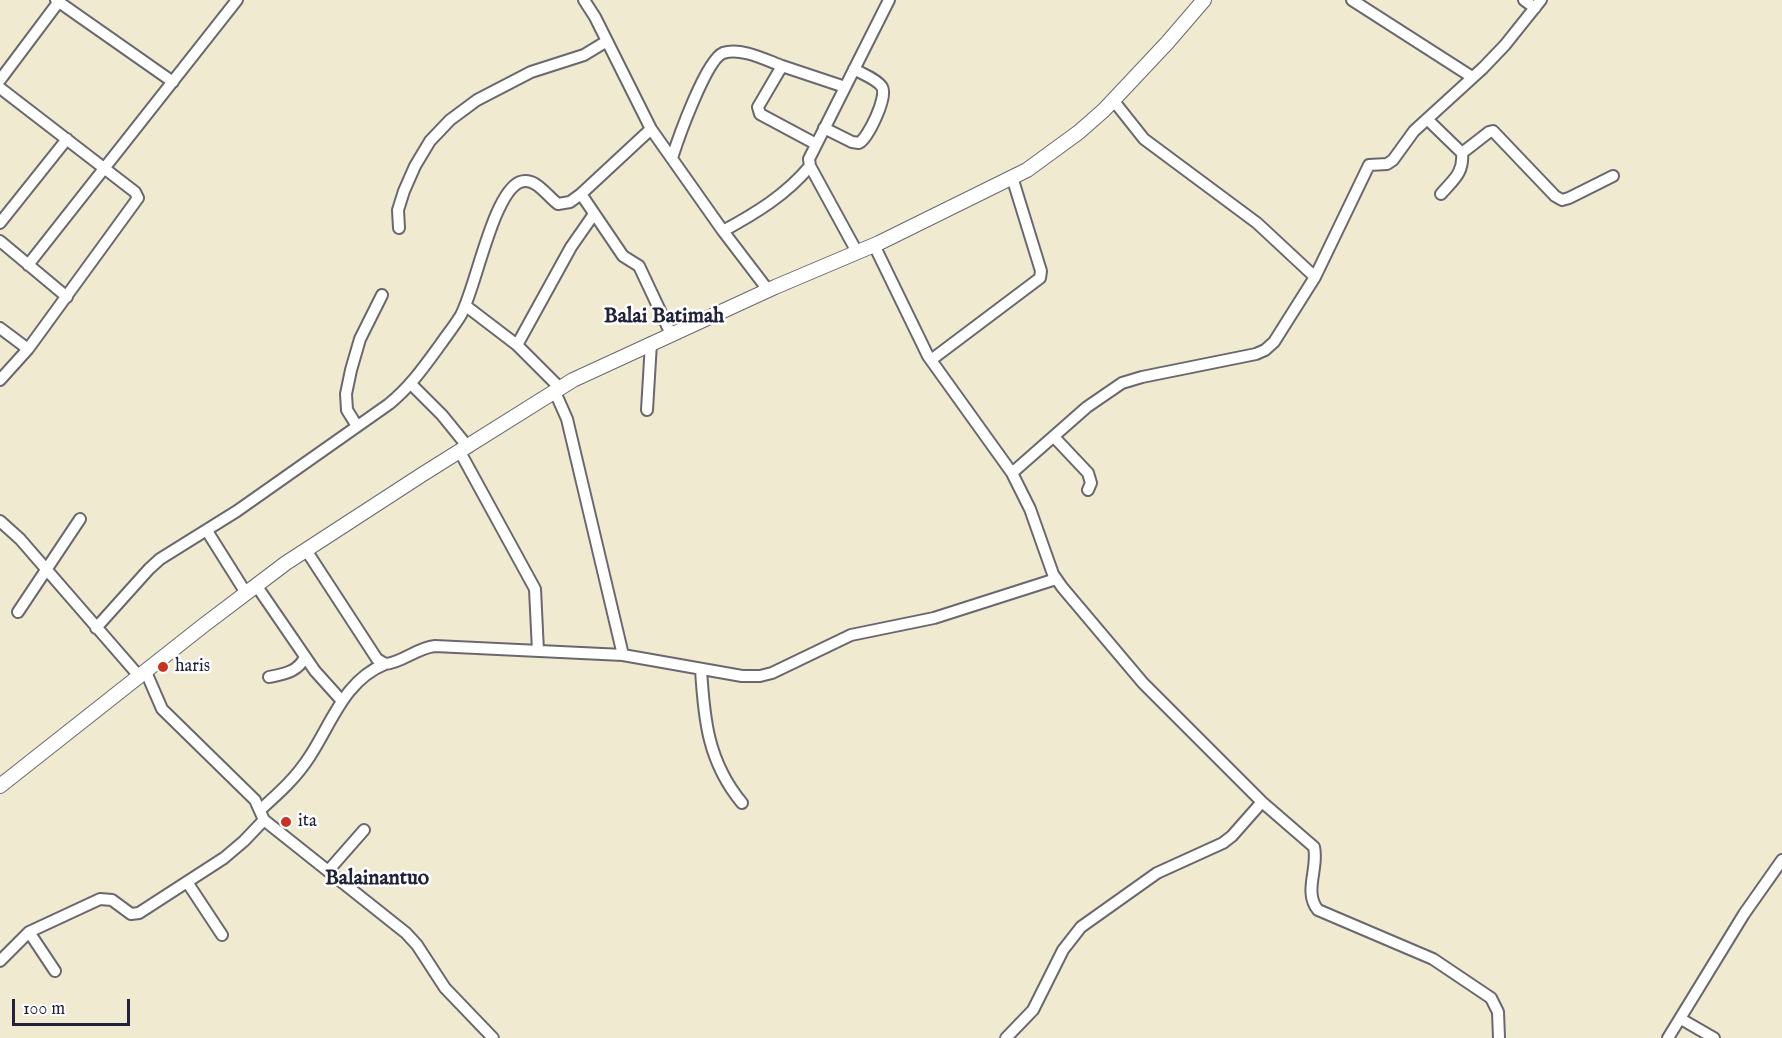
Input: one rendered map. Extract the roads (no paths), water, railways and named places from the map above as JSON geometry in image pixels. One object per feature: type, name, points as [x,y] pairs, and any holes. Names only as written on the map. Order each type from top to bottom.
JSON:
[{"type":"main road","points":[[0,786],[251,589],[306,550],[557,390],[590,371],[768,290],[874,245],[1027,170],[1079,132],[1113,100],[1204,0]]},
{"type":"street","points":[[28,266],[237,0]]},
{"type":"street","points":[[584,0],[651,129],[768,290]]},
{"type":"street","points":[[857,252],[810,166],[809,159],[889,0]]},
{"type":"street","points":[[1352,0],[1472,77]]},
{"type":"street","points":[[1012,473],[1098,398],[1122,383],[1256,354],[1274,342],[1316,277],[1369,165],[1387,164],[1394,160],[1414,131],[1505,45],[1538,4],[1524,0]]},
{"type":"street","points":[[0,80],[58,1],[173,82]]},
{"type":"street","points":[[399,228],[398,210],[415,166],[430,141],[450,120],[477,100],[531,72],[584,55],[607,41]]},
{"type":"street","points":[[672,158],[685,119],[707,74],[720,55],[743,53],[845,87]]},
{"type":"street","points":[[783,66],[758,110],[760,114],[816,144]]},
{"type":"street","points":[[824,128],[852,142],[859,143],[866,136],[884,97],[884,90],[880,84],[854,69]]},
{"type":"street","points":[[0,88],[135,192],[138,198],[28,349],[0,380]]},
{"type":"street","points":[[1113,100],[1144,139],[1257,223],[1316,277]]},
{"type":"street","points":[[1427,119],[1462,153],[1461,171],[1441,194]]},
{"type":"street","points":[[96,628],[154,564],[207,531],[389,404],[411,384],[466,306],[488,235],[511,188],[522,181],[531,181],[555,201],[562,204],[570,202],[651,129]]},
{"type":"street","points":[[1462,153],[1493,131],[1555,196],[1562,200],[1613,177]]},
{"type":"street","points":[[0,223],[67,139]]},
{"type":"street","points":[[723,231],[773,201],[795,184],[810,166]]},
{"type":"street","points":[[931,360],[1040,278],[1041,271],[1012,177]]},
{"type":"street","points":[[581,194],[624,258],[639,266],[671,334]]},
{"type":"street","points":[[517,345],[571,247],[594,214]]},
{"type":"street","points":[[0,241],[67,297]]},
{"type":"street","points":[[874,245],[931,360],[1012,473],[1030,509],[1056,579],[1143,683],[1262,802],[1314,847],[1311,897],[1318,910],[1433,958],[1491,998],[1497,1008],[1499,1038]]},
{"type":"street","points":[[357,426],[347,410],[346,394],[360,339],[382,295]]},
{"type":"street","points":[[466,306],[517,345],[557,390],[567,419],[623,656]]},
{"type":"street","points":[[0,327],[28,349]]},
{"type":"street","points":[[647,410],[651,343]]},
{"type":"street","points":[[411,384],[442,415],[464,449],[535,590],[538,651]]},
{"type":"street","points":[[1054,437],[1088,473],[1090,483],[1088,490]]},
{"type":"street","points":[[18,612],[80,519]]},
{"type":"street","points":[[0,521],[20,539],[96,628],[142,674],[162,709],[255,800],[262,815],[406,933],[417,945],[445,987],[493,1038]]},
{"type":"street","points":[[207,531],[342,701]]},
{"type":"street","points":[[306,550],[376,659],[385,664]]},
{"type":"street","points":[[0,961],[29,932],[105,898],[112,900],[128,913],[135,914],[236,849],[310,756],[352,685],[364,674],[421,649],[435,646],[623,656],[742,676],[760,676],[772,673],[850,635],[934,618],[1056,579]]},
{"type":"street","points":[[269,677],[297,669],[305,657]]},
{"type":"street","points":[[701,669],[704,715],[710,742],[720,772],[742,803]]},
{"type":"street","points":[[1006,1038],[1026,1020],[1033,1010],[1063,950],[1081,927],[1157,873],[1223,843],[1262,802]]},
{"type":"street","points":[[328,871],[364,830]]},
{"type":"street","points":[[1668,1038],[1744,914],[1782,860]]},
{"type":"street","points":[[187,882],[222,935]]},
{"type":"street","points":[[29,932],[55,971]]},
{"type":"street","points":[[1681,1019],[1714,1038]]},
{"type":"place","name":"haris","points":[[163,667]]},
{"type":"place","name":"ita","points":[[286,822]]},
{"type":"district","name":"Balai Batimah","points":[[664,318]]},
{"type":"district","name":"Balainantuo","points":[[377,880]]}]
